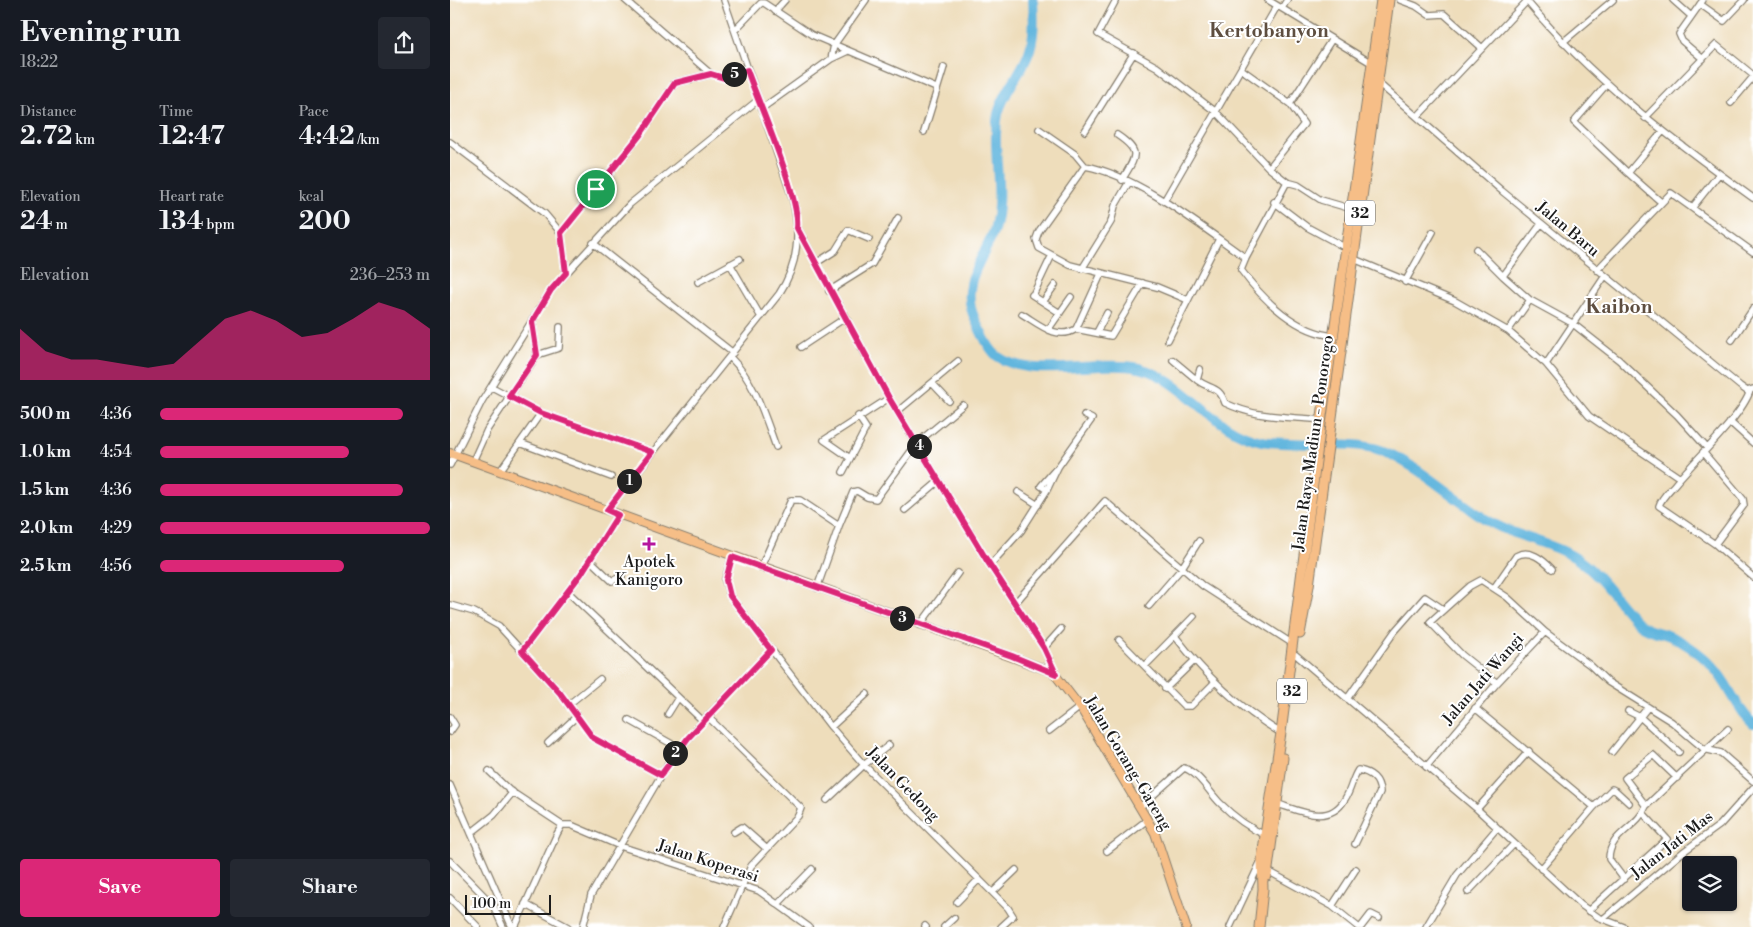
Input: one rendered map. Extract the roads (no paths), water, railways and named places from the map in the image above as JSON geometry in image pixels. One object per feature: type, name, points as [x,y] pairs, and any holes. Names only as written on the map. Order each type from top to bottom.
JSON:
[{"type":"highway","name":"Jalan Raya Madiun - Ponorogo","points":[[1263,889],[1268,871],[1281,733],[1293,644],[1309,552],[1316,493],[1320,422],[1333,373],[1352,253],[1374,80],[1373,64],[1381,0]]},
{"type":"highway","name":"Jalan Raya Madiun - Ponorogo","points":[[1333,373],[1335,336],[1352,253],[1352,209],[1389,0]]},
{"type":"highway","name":"Jalan Raya Madiun - Ponorogo","points":[[1259,927],[1263,889],[1262,859],[1265,835],[1274,803],[1296,655],[1309,586],[1309,552]]},
{"type":"main road","points":[[452,454],[817,588],[1012,656],[1056,674]]},
{"type":"main road","name":"Jalan Gorang-Gareng","points":[[1056,674],[1080,707],[1147,820],[1160,846],[1186,927]]},
{"type":"street","points":[[625,0],[711,74],[724,78],[747,70]]},
{"type":"street","points":[[607,510],[779,294],[793,268],[798,220],[792,197],[724,0]]},
{"type":"street","points":[[775,11],[784,0]]},
{"type":"street","points":[[831,58],[834,45],[866,0]]},
{"type":"street","points":[[1116,0],[1098,33],[1100,36],[1134,53],[1216,112],[1278,176],[1287,182],[1298,185],[1321,200],[1352,209]]},
{"type":"street","points":[[1268,0],[1373,64]]},
{"type":"street","points":[[1164,201],[1241,69],[1279,7],[1287,0]]},
{"type":"street","points":[[1400,0],[1416,6],[1429,15],[1444,14],[1481,47]]},
{"type":"street","points":[[1418,116],[1526,0],[1563,42],[1645,118],[1753,198]]},
{"type":"street","points":[[1563,42],[1613,0]]},
{"type":"street","points":[[1673,0],[1691,16]]},
{"type":"street","points":[[1703,59],[1679,36],[1681,29],[1702,2],[1724,22],[1744,0]]},
{"type":"street","points":[[735,30],[761,4],[765,4],[801,30],[936,88]]},
{"type":"street","points":[[1290,104],[1332,39]]},
{"type":"street","points":[[1645,118],[1716,45],[1753,76],[1731,103]]},
{"type":"street","points":[[761,109],[831,58],[848,50]]},
{"type":"street","points":[[1085,131],[1134,53]]},
{"type":"street","points":[[924,132],[944,67]]},
{"type":"street","points":[[1241,69],[1290,104],[1304,124],[1269,168]]},
{"type":"street","points":[[561,233],[640,135],[675,83],[711,74]]},
{"type":"street","name":"Jalan Baru","points":[[1374,80],[1597,270],[1740,386],[1752,390]]},
{"type":"street","points":[[1607,84],[1574,122],[1660,202]]},
{"type":"street","points":[[450,466],[452,454],[482,400],[551,290],[630,204],[658,179],[758,100]]},
{"type":"street","points":[[1039,129],[1075,154],[1085,166],[1126,181],[1164,201],[1246,258]]},
{"type":"street","points":[[1628,173],[1663,131]]},
{"type":"street","points":[[1082,269],[1110,222],[1135,157],[1132,145],[1117,135]]},
{"type":"street","points":[[450,142],[545,214],[561,233],[566,273]]},
{"type":"street","points":[[1085,166],[1039,231],[1036,239],[1039,248],[1082,269],[1144,283],[1188,300]]},
{"type":"street","points":[[1692,208],[1720,174]]},
{"type":"street","points":[[1287,182],[1274,202],[1242,270],[1268,299],[1290,318],[1325,335],[1335,336]]},
{"type":"street","points":[[1597,270],[1660,202],[1671,193],[1753,252]]},
{"type":"street","points":[[1274,202],[1307,227],[1352,253],[1405,282],[1474,310],[1508,331],[1546,364],[1589,416],[1680,478]]},
{"type":"street","points":[[829,291],[872,264],[898,218]]},
{"type":"street","points":[[1503,276],[1541,224]]},
{"type":"street","points":[[797,228],[829,291],[889,398],[990,565],[1044,648],[1056,674]]},
{"type":"street","points":[[816,263],[835,251],[848,230],[869,239]]},
{"type":"street","points":[[1405,282],[1433,232]]},
{"type":"street","points":[[1168,340],[1218,239]]},
{"type":"street","points":[[593,243],[731,355],[754,388],[776,447]]},
{"type":"street","points":[[1476,249],[1530,300],[1572,323],[1619,360],[1676,415],[1705,450],[1743,499],[1744,505],[1714,544]]},
{"type":"street","points":[[1052,255],[1032,295],[1060,313]]},
{"type":"street","points":[[698,282],[740,259]]},
{"type":"street","points":[[730,264],[761,317]]},
{"type":"street","points":[[1022,314],[1048,330],[1060,334],[1070,333],[1076,329],[1101,274]]},
{"type":"street","points":[[1546,364],[1605,276]]},
{"type":"street","points":[[1076,329],[1110,336],[1144,283]]},
{"type":"street","points":[[1044,302],[1054,285]]},
{"type":"street","points":[[1048,330],[1071,297]]},
{"type":"street","points":[[1508,331],[1530,300]]},
{"type":"street","points":[[1732,340],[1753,309]]},
{"type":"street","points":[[1097,332],[1107,312]]},
{"type":"street","points":[[801,347],[845,318]]},
{"type":"street","points":[[532,322],[537,355]]},
{"type":"street","points":[[472,461],[487,430],[537,355],[559,348],[560,326]]},
{"type":"street","points":[[1173,360],[1197,380],[1221,392],[1225,403],[1240,410],[1274,418],[1320,422]]},
{"type":"street","points":[[898,411],[958,361]]},
{"type":"street","points":[[1197,380],[1200,369]]},
{"type":"street","points":[[932,383],[949,401]]},
{"type":"street","points":[[492,386],[541,413],[652,452]]},
{"type":"street","points":[[1752,390],[1730,422],[1660,502],[1660,508],[1714,544],[1753,577]]},
{"type":"street","points":[[850,458],[824,442],[824,440],[858,416],[889,398]]},
{"type":"street","points":[[817,588],[853,492],[858,491],[867,497],[876,498],[917,443],[963,405]]},
{"type":"street","points":[[500,471],[541,413]]},
{"type":"street","points":[[990,565],[1021,531],[1047,490],[1041,486],[1058,467],[1092,419],[1084,415]]},
{"type":"street","points":[[843,472],[866,428],[858,416]]},
{"type":"street","points":[[1730,422],[1753,443]]},
{"type":"street","points":[[520,443],[611,477]]},
{"type":"street","points":[[905,510],[939,481]]},
{"type":"street","points":[[1018,492],[1038,505]]},
{"type":"street","points":[[761,567],[793,498],[808,504],[840,526]]},
{"type":"street","points":[[1016,603],[1104,501],[1203,586],[1293,644]]},
{"type":"street","points":[[522,651],[568,592],[618,515]]},
{"type":"street","points":[[1149,606],[1181,568],[1199,541]]},
{"type":"street","points":[[1497,683],[1462,655],[1430,621],[1478,581],[1483,581],[1494,588],[1516,556],[1521,553],[1535,555],[1552,570]]},
{"type":"street","name":"Jalan Gedong","points":[[732,557],[726,580],[730,596],[831,726],[864,765],[949,852],[993,892],[1014,916],[1001,927]]},
{"type":"street","points":[[590,560],[612,581],[622,576]]},
{"type":"street","points":[[920,625],[958,573]]},
{"type":"street","name":"Jalan Jati Wangi","points":[[1426,767],[1497,683],[1545,632],[1494,588]]},
{"type":"street","points":[[568,592],[678,698],[705,719],[800,806],[801,810],[798,816],[752,866],[724,927]]},
{"type":"street","points":[[1347,699],[1395,630],[1425,596],[1443,610]]},
{"type":"street","points":[[450,605],[488,618],[499,626],[560,693],[576,717],[597,741],[661,775]]},
{"type":"street","points":[[1145,666],[1194,616]]},
{"type":"street","points":[[1044,648],[1061,629]]},
{"type":"street","points":[[1545,632],[1590,665],[1608,682],[1672,722],[1707,750],[1721,753],[1753,781]]},
{"type":"street","points":[[1175,636],[1194,661],[1215,682],[1252,715],[1281,733]]},
{"type":"street","points":[[1119,640],[1180,704],[1187,707],[1191,706],[1215,682]]},
{"type":"street","points":[[583,927],[591,895],[661,775],[679,748],[771,650]]},
{"type":"street","points":[[1296,655],[1477,809],[1540,869],[1588,911],[1624,927]]},
{"type":"street","points":[[1166,689],[1194,661]]},
{"type":"street","points":[[568,705],[600,679]]},
{"type":"street","points":[[831,726],[867,694]]},
{"type":"street","points":[[668,714],[678,698]]},
{"type":"street","points":[[1049,731],[1080,707]]},
{"type":"street","points":[[1612,752],[1648,707]]},
{"type":"street","points":[[1475,708],[1594,807]]},
{"type":"street","points":[[1628,711],[1640,717],[1679,752]]},
{"type":"street","points":[[450,717],[455,725],[450,732]]},
{"type":"street","points":[[548,743],[576,717]]},
{"type":"street","points":[[629,720],[679,748]]},
{"type":"street","points":[[1624,879],[1609,859],[1613,841],[1643,814],[1646,806],[1728,729]]},
{"type":"street","points":[[827,800],[864,765],[889,745]]},
{"type":"street","points":[[1477,809],[1529,751]]},
{"type":"street","points":[[1646,806],[1625,778],[1653,756],[1677,778]]},
{"type":"street","points":[[1140,807],[1184,768],[1195,776],[1222,805],[1265,835]]},
{"type":"street","points":[[1274,803],[1316,816],[1326,814],[1342,804],[1358,770],[1367,772],[1376,779],[1380,792],[1355,844]]},
{"type":"street","name":"Jalan Koperasi","points":[[489,771],[513,792],[562,825],[571,825],[620,846],[759,891],[809,927]]},
{"type":"street","points":[[450,785],[514,927]]},
{"type":"street","name":"Jalan Jati Mas","points":[[1603,919],[1683,852],[1720,826],[1753,788]]},
{"type":"street","points":[[1540,869],[1612,789],[1616,790],[1628,803]]},
{"type":"street","points":[[471,833],[494,815],[513,792]]},
{"type":"street","points":[[1588,911],[1667,839],[1643,814]]},
{"type":"street","points":[[1107,851],[1147,820]]},
{"type":"street","points":[[514,927],[562,825]]},
{"type":"street","points":[[734,832],[742,827],[767,849]]},
{"type":"street","points":[[1426,927],[1457,875],[1497,828]]},
{"type":"street","points":[[1468,892],[1514,844]]},
{"type":"street","points":[[1230,927],[1262,859]]},
{"type":"street","points":[[450,862],[493,905],[503,927]]},
{"type":"street","points":[[778,904],[812,869]]},
{"type":"street","points":[[1332,906],[1356,869]]},
{"type":"street","points":[[993,892],[1016,870]]},
{"type":"street","points":[[1268,871],[1332,906],[1359,927],[1371,914],[1378,918]]},
{"type":"street","points":[[957,902],[979,878]]},
{"type":"street","points":[[450,898],[478,927]]},
{"type":"street","points":[[525,904],[568,927]]},
{"type":"street","points":[[944,927],[954,918]]},
{"type":"waterway","points":[[1033,0],[1034,28],[1032,42],[1025,62],[1000,106],[998,114],[996,128],[998,201],[994,230],[976,268],[970,287],[971,308],[978,326],[993,352],[1011,363],[1028,367],[1123,366],[1139,368],[1156,374],[1171,383],[1213,417],[1244,435],[1276,443],[1340,444],[1371,447],[1396,457],[1496,525],[1560,550],[1584,564],[1599,578],[1640,625],[1682,642],[1708,662],[1719,674],[1742,711],[1753,724]]},
{"type":"place","name":"Apotek Kanigoro","points":[[649,544]]},
{"type":"district","name":"Kertobanyon","points":[[1269,31]]},
{"type":"district","name":"Kaibon","points":[[1619,307]]}]
